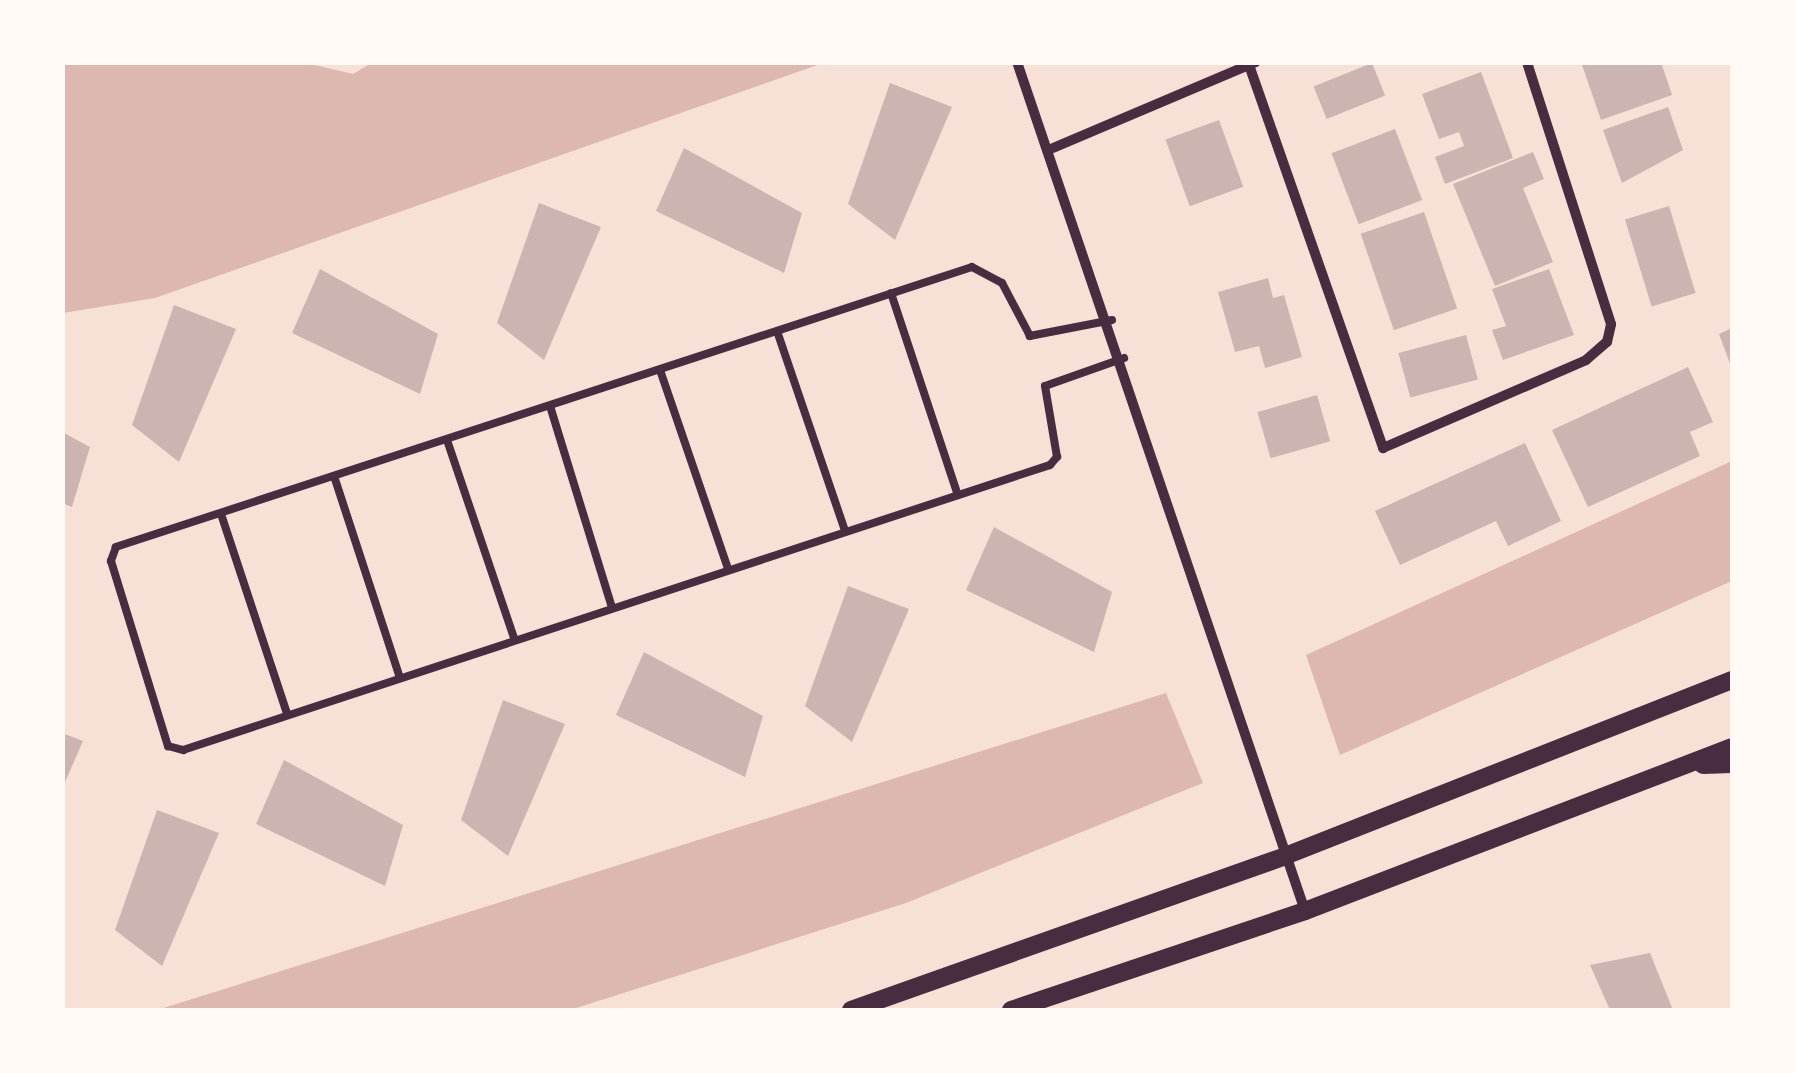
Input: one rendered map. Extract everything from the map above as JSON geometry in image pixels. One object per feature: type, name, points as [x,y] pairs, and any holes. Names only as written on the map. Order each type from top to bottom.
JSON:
[{"type":"street","points":[[1017,62],[1053,148],[1112,320],[1305,911]]},
{"type":"street","points":[[1053,148],[1252,64],[1383,448],[1586,360],[1607,342],[1611,324],[1527,62]]},
{"type":"street","points":[[851,1010],[1285,856],[1732,680]]},
{"type":"street","points":[[1010,1010],[1305,911],[1732,748]]},
{"type":"street","points":[[1683,768],[1732,764]]},
{"type":"lane","points":[[1112,320],[1030,336],[1002,283],[972,267],[334,476],[112,554],[168,746],[182,750],[399,675],[1050,465],[1057,458],[1045,386],[1124,358]]},
{"type":"lane","points":[[892,293],[958,495]]},
{"type":"lane","points":[[777,331],[845,531]]},
{"type":"lane","points":[[660,370],[728,569]]},
{"type":"lane","points":[[550,406],[612,606]]},
{"type":"lane","points":[[447,440],[514,638]]},
{"type":"lane","points":[[334,476],[399,675]]},
{"type":"lane","points":[[221,514],[287,713]]},
{"type":"shaded area","points":[[302,62],[353,74],[373,62],[823,63],[155,298],[63,313],[63,63]]},
{"type":"shaded area","points":[[1732,461],[1732,581],[1340,755],[1306,655]]},
{"type":"shaded area","points":[[1166,693],[1203,783],[906,903],[570,1010],[157,1010]]},
{"type":"building","points":[[1581,62],[1661,62],[1672,95],[1601,120]]},
{"type":"building","points":[[1372,63],[1385,95],[1327,119],[1314,87]]},
{"type":"building","points":[[1481,72],[1513,158],[1445,184],[1435,157],[1464,146],[1459,132],[1439,139],[1422,94]]},
{"type":"building","points":[[890,83],[952,107],[895,240],[848,204]]},
{"type":"building","points":[[1668,107],[1683,150],[1622,183],[1603,130]]},
{"type":"building","points":[[1219,120],[1243,187],[1190,206],[1165,139]]},
{"type":"building","points":[[1395,129],[1422,200],[1359,224],[1332,153]]},
{"type":"building","points":[[684,148],[802,213],[784,273],[656,211]]},
{"type":"building","points":[[1533,152],[1544,179],[1523,188],[1553,262],[1495,286],[1453,184]]},
{"type":"building","points":[[539,203],[601,227],[544,360],[497,323]]},
{"type":"building","points":[[1669,206],[1696,293],[1652,306],[1625,219]]},
{"type":"building","points":[[1424,212],[1457,308],[1394,330],[1361,234]]},
{"type":"building","points":[[320,269],[438,334],[420,394],[292,333]]},
{"type":"building","points":[[1549,269],[1574,335],[1503,360],[1492,330],[1506,326],[1492,289]]},
{"type":"building","points":[[1268,278],[1273,298],[1284,295],[1302,357],[1265,368],[1259,346],[1235,352],[1218,292]]},
{"type":"building","points":[[174,305],[236,329],[179,462],[132,425]]},
{"type":"building","points":[[1732,328],[1732,369],[1719,334]]},
{"type":"building","points":[[1466,335],[1478,379],[1410,398],[1398,353]]},
{"type":"building","points":[[1688,367],[1713,422],[1690,432],[1700,456],[1588,507],[1552,430]]},
{"type":"building","points":[[1317,395],[1330,441],[1271,458],[1257,412]]},
{"type":"building","points":[[62,432],[90,447],[72,507],[62,503]]},
{"type":"building","points":[[1525,443],[1561,521],[1508,546],[1496,521],[1400,565],[1375,511]]},
{"type":"building","points":[[994,527],[1112,592],[1094,652],[966,590]]},
{"type":"building","points":[[848,586],[909,609],[852,742],[805,706]]},
{"type":"building","points":[[644,652],[763,716],[745,777],[616,715]]},
{"type":"building","points":[[503,700],[565,724],[508,856],[461,820]]},
{"type":"building","points":[[62,733],[83,741],[62,789]]},
{"type":"building","points":[[284,760],[403,825],[385,886],[256,824]]},
{"type":"building","points":[[157,810],[219,833],[162,966],[115,930]]},
{"type":"building","points":[[1650,953],[1673,1010],[1610,1010],[1590,965]]}]
